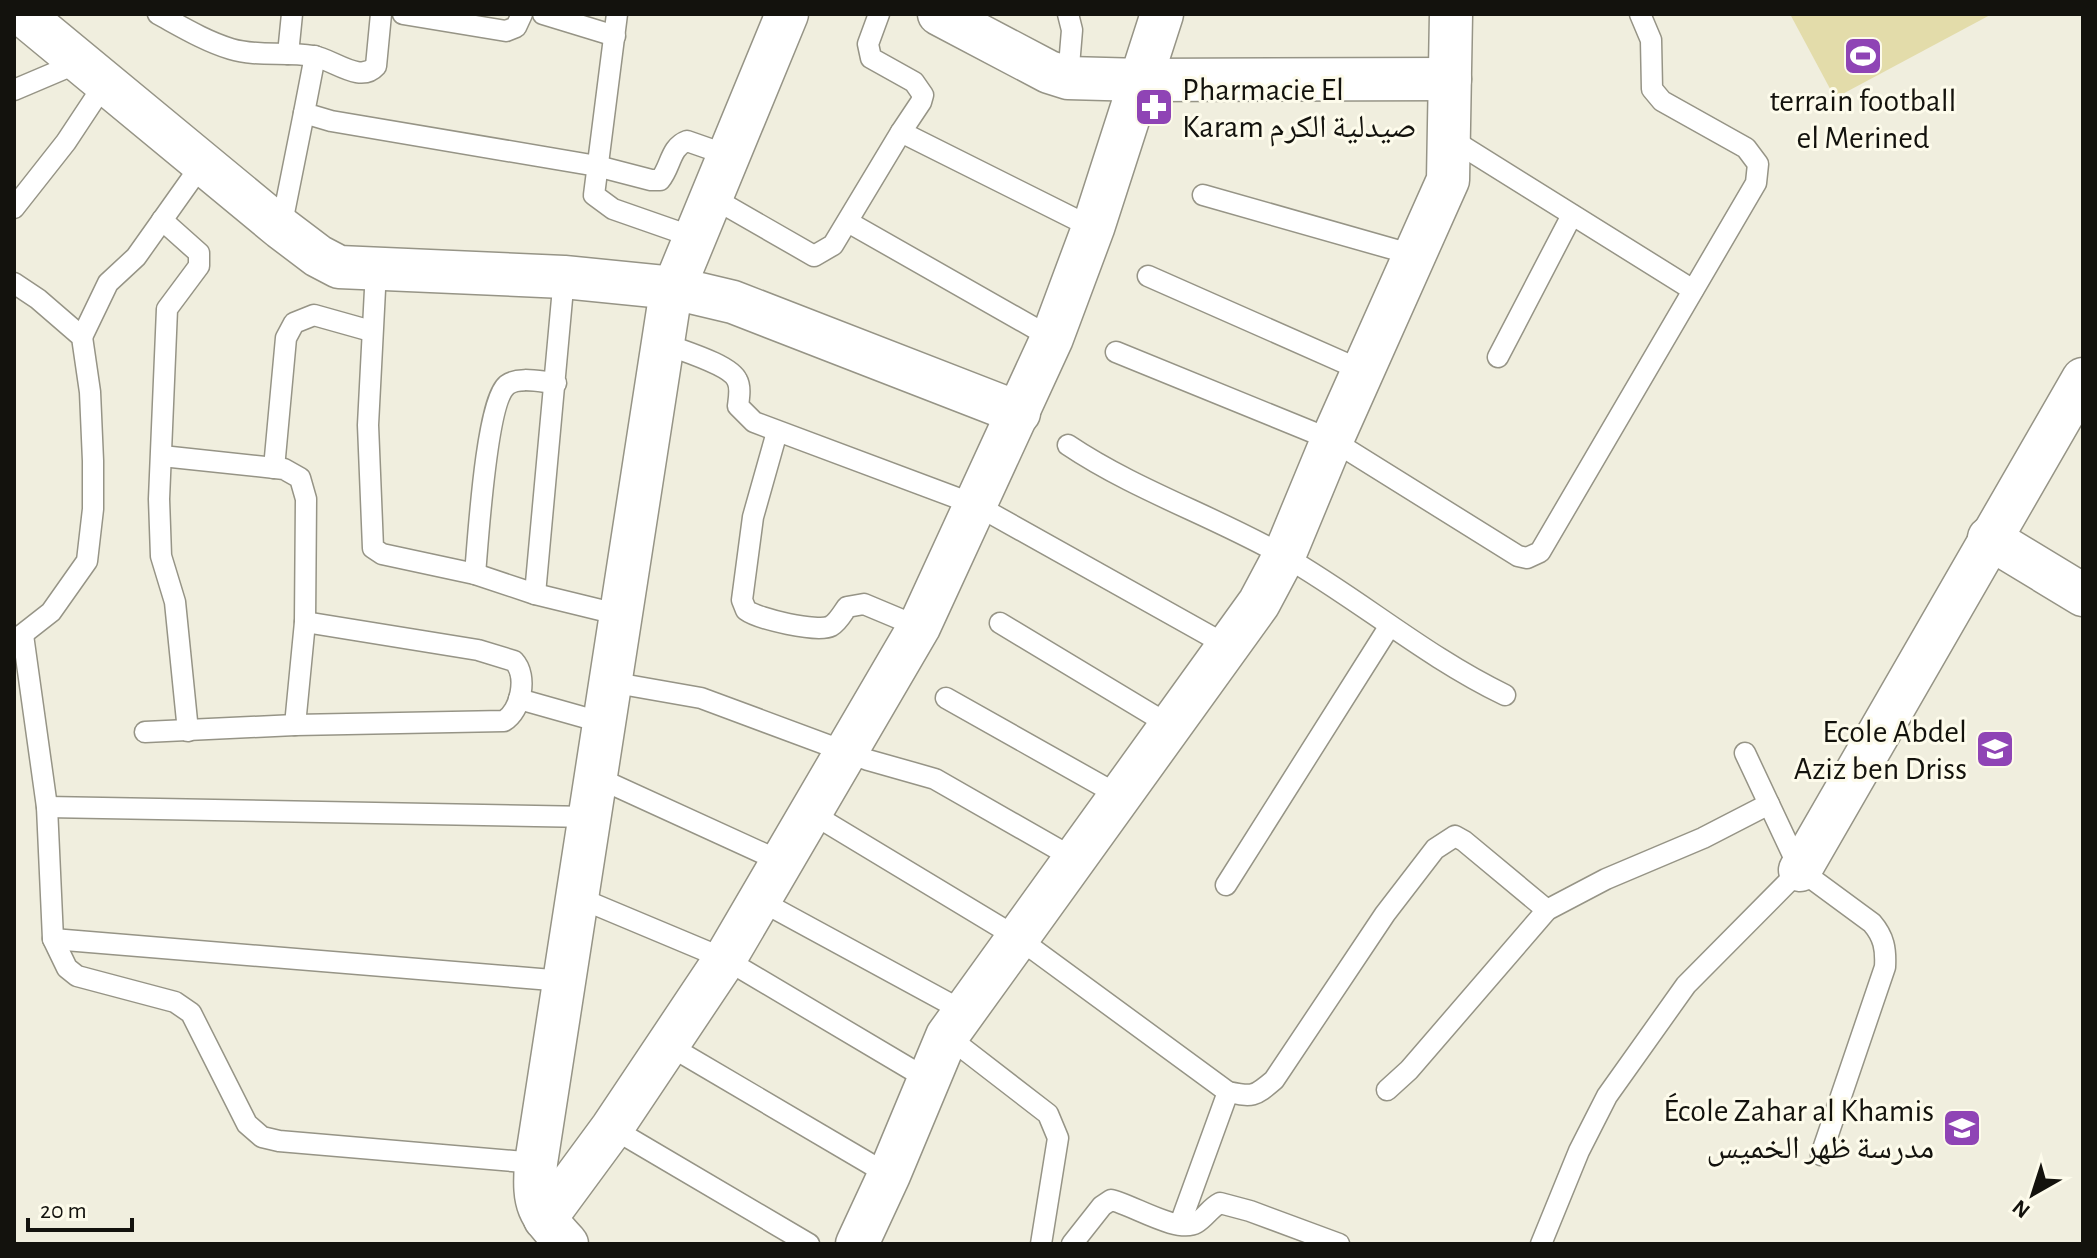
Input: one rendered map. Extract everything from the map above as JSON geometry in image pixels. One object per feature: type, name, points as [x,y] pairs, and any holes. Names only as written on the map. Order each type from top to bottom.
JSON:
[{"type":"street","points":[[22,14],[281,228],[318,256],[339,267],[564,277],[674,288],[733,302],[1019,413]]},
{"type":"street","points":[[556,1232],[534,1195],[536,1163],[663,343],[674,288],[787,14]]},
{"type":"street","points":[[939,14],[1049,72],[1068,78],[1450,79]]},
{"type":"street","points":[[556,1232],[612,1128],[725,959],[919,627],[1052,338],[1093,228],[1162,14]]},
{"type":"street","points":[[857,1244],[956,1024],[1259,603],[1284,556],[1448,180],[1451,14]]},
{"type":"street","points":[[1800,870],[2083,379]]},
{"type":"street","points":[[1989,538],[2083,595]]},
{"type":"lane","points":[[158,14],[207,41],[236,51],[315,56],[362,74],[371,72],[376,66],[381,14]]},
{"type":"lane","points":[[288,54],[292,14]]},
{"type":"lane","points":[[403,14],[497,31],[516,27],[522,14]]},
{"type":"lane","points":[[543,14],[615,36]]},
{"type":"lane","points":[[617,14],[594,195],[613,209],[696,238]]},
{"type":"lane","points":[[713,198],[814,256],[833,245],[923,95],[914,82],[871,58],[868,44],[879,14]]},
{"type":"lane","points":[[1068,14],[1072,30],[1068,78]]},
{"type":"lane","points":[[1116,352],[1332,440],[1518,556],[1527,558],[1540,552],[1756,183],[1758,164],[1746,148],[1662,101],[1652,89],[1651,40],[1640,14]]},
{"type":"lane","points":[[281,228],[315,56]]},
{"type":"lane","points":[[14,90],[92,72]]},
{"type":"lane","points":[[14,208],[66,142],[92,72]]},
{"type":"lane","points":[[304,113],[331,121],[597,166],[651,180],[660,180],[679,144],[687,141],[730,156]]},
{"type":"lane","points":[[901,132],[1093,228]]},
{"type":"lane","points":[[1448,137],[1693,290]]},
{"type":"lane","points":[[202,164],[136,257],[108,283],[82,337],[90,392],[93,461],[93,509],[87,561],[51,612],[18,638],[47,807],[53,939],[67,968],[77,976],[175,1002],[191,1013],[247,1124],[262,1137],[536,1163]]},
{"type":"lane","points":[[1203,195],[1414,255]]},
{"type":"lane","points":[[1498,357],[1572,215]]},
{"type":"lane","points":[[162,220],[201,258],[199,266],[167,309],[159,499],[161,556],[175,602],[188,731]]},
{"type":"lane","points":[[848,222],[1052,338]]},
{"type":"lane","points":[[376,270],[368,425],[373,548],[382,554],[475,574],[535,594],[621,615]]},
{"type":"lane","points":[[1148,276],[1363,371]]},
{"type":"lane","points":[[535,594],[564,277]]},
{"type":"lane","points":[[14,283],[82,337]]},
{"type":"lane","points":[[274,468],[286,338],[294,323],[314,315],[371,331]]},
{"type":"lane","points":[[663,343],[726,369],[736,377],[739,385],[738,406],[754,422],[976,505],[1228,646]]},
{"type":"lane","points":[[475,574],[482,499],[500,394],[518,380],[556,383]]},
{"type":"lane","points":[[777,432],[753,517],[742,600],[746,610],[755,616],[820,630],[835,624],[847,607],[864,604],[919,627]]},
{"type":"lane","points":[[1068,445],[1112,471],[1284,556],[1389,627],[1478,682],[1505,695]]},
{"type":"lane","points":[[162,456],[274,468],[292,472],[300,478],[306,499],[305,622],[295,725]]},
{"type":"lane","points":[[145,732],[295,725],[504,721],[512,715],[519,699],[521,673],[514,661],[478,650],[305,622]]},
{"type":"lane","points":[[1000,623],[1171,726]]},
{"type":"lane","points":[[1226,885],[1389,627]]},
{"type":"lane","points":[[610,682],[701,698],[935,779],[1075,859]]},
{"type":"lane","points":[[946,698],[1120,796]]},
{"type":"lane","points":[[519,699],[604,723]]},
{"type":"lane","points":[[1745,753],[1800,870],[1872,923],[1881,933],[1886,948],[1885,967],[1821,1155]]},
{"type":"lane","points":[[47,807],[593,797],[782,862]]},
{"type":"lane","points":[[1387,1090],[1409,1070],[1547,910],[1606,879],[1703,838],[1769,804]]},
{"type":"lane","points":[[811,813],[1018,938],[1228,1092],[1251,1096],[1274,1080],[1385,914],[1435,849],[1448,838],[1455,836],[1464,841],[1547,910]]},
{"type":"lane","points":[[1541,1244],[1579,1151],[1607,1096],[1686,985],[1800,870]]},
{"type":"lane","points":[[577,897],[725,959],[929,1080]]},
{"type":"lane","points":[[759,900],[956,1024],[1048,1114],[1058,1138],[1041,1244]]},
{"type":"lane","points":[[53,939],[564,981]]},
{"type":"lane","points":[[668,1045],[889,1175]]},
{"type":"lane","points":[[1180,1224],[1228,1092]]},
{"type":"lane","points":[[612,1128],[809,1244]]},
{"type":"lane","points":[[1072,1244],[1102,1206],[1111,1200],[1180,1224],[1197,1223],[1211,1207],[1220,1203],[1339,1244]]},
{"type":"shaded area","name":"terrain football el Merined","points":[[1790,14],[1992,14],[1835,98]]},
{"type":"place","name":"terrain football el Merined","points":[[1863,56]]},
{"type":"place","name":"Pharmacie El Karam صيدلية الكرم","points":[[1154,107]]},
{"type":"place","name":"Ecole Abdel Aziz ben Driss","points":[[1995,749]]},
{"type":"place","name":"École Zahar al Khamis مدرسة ظهر الخميس","points":[[1962,1128]]}]
